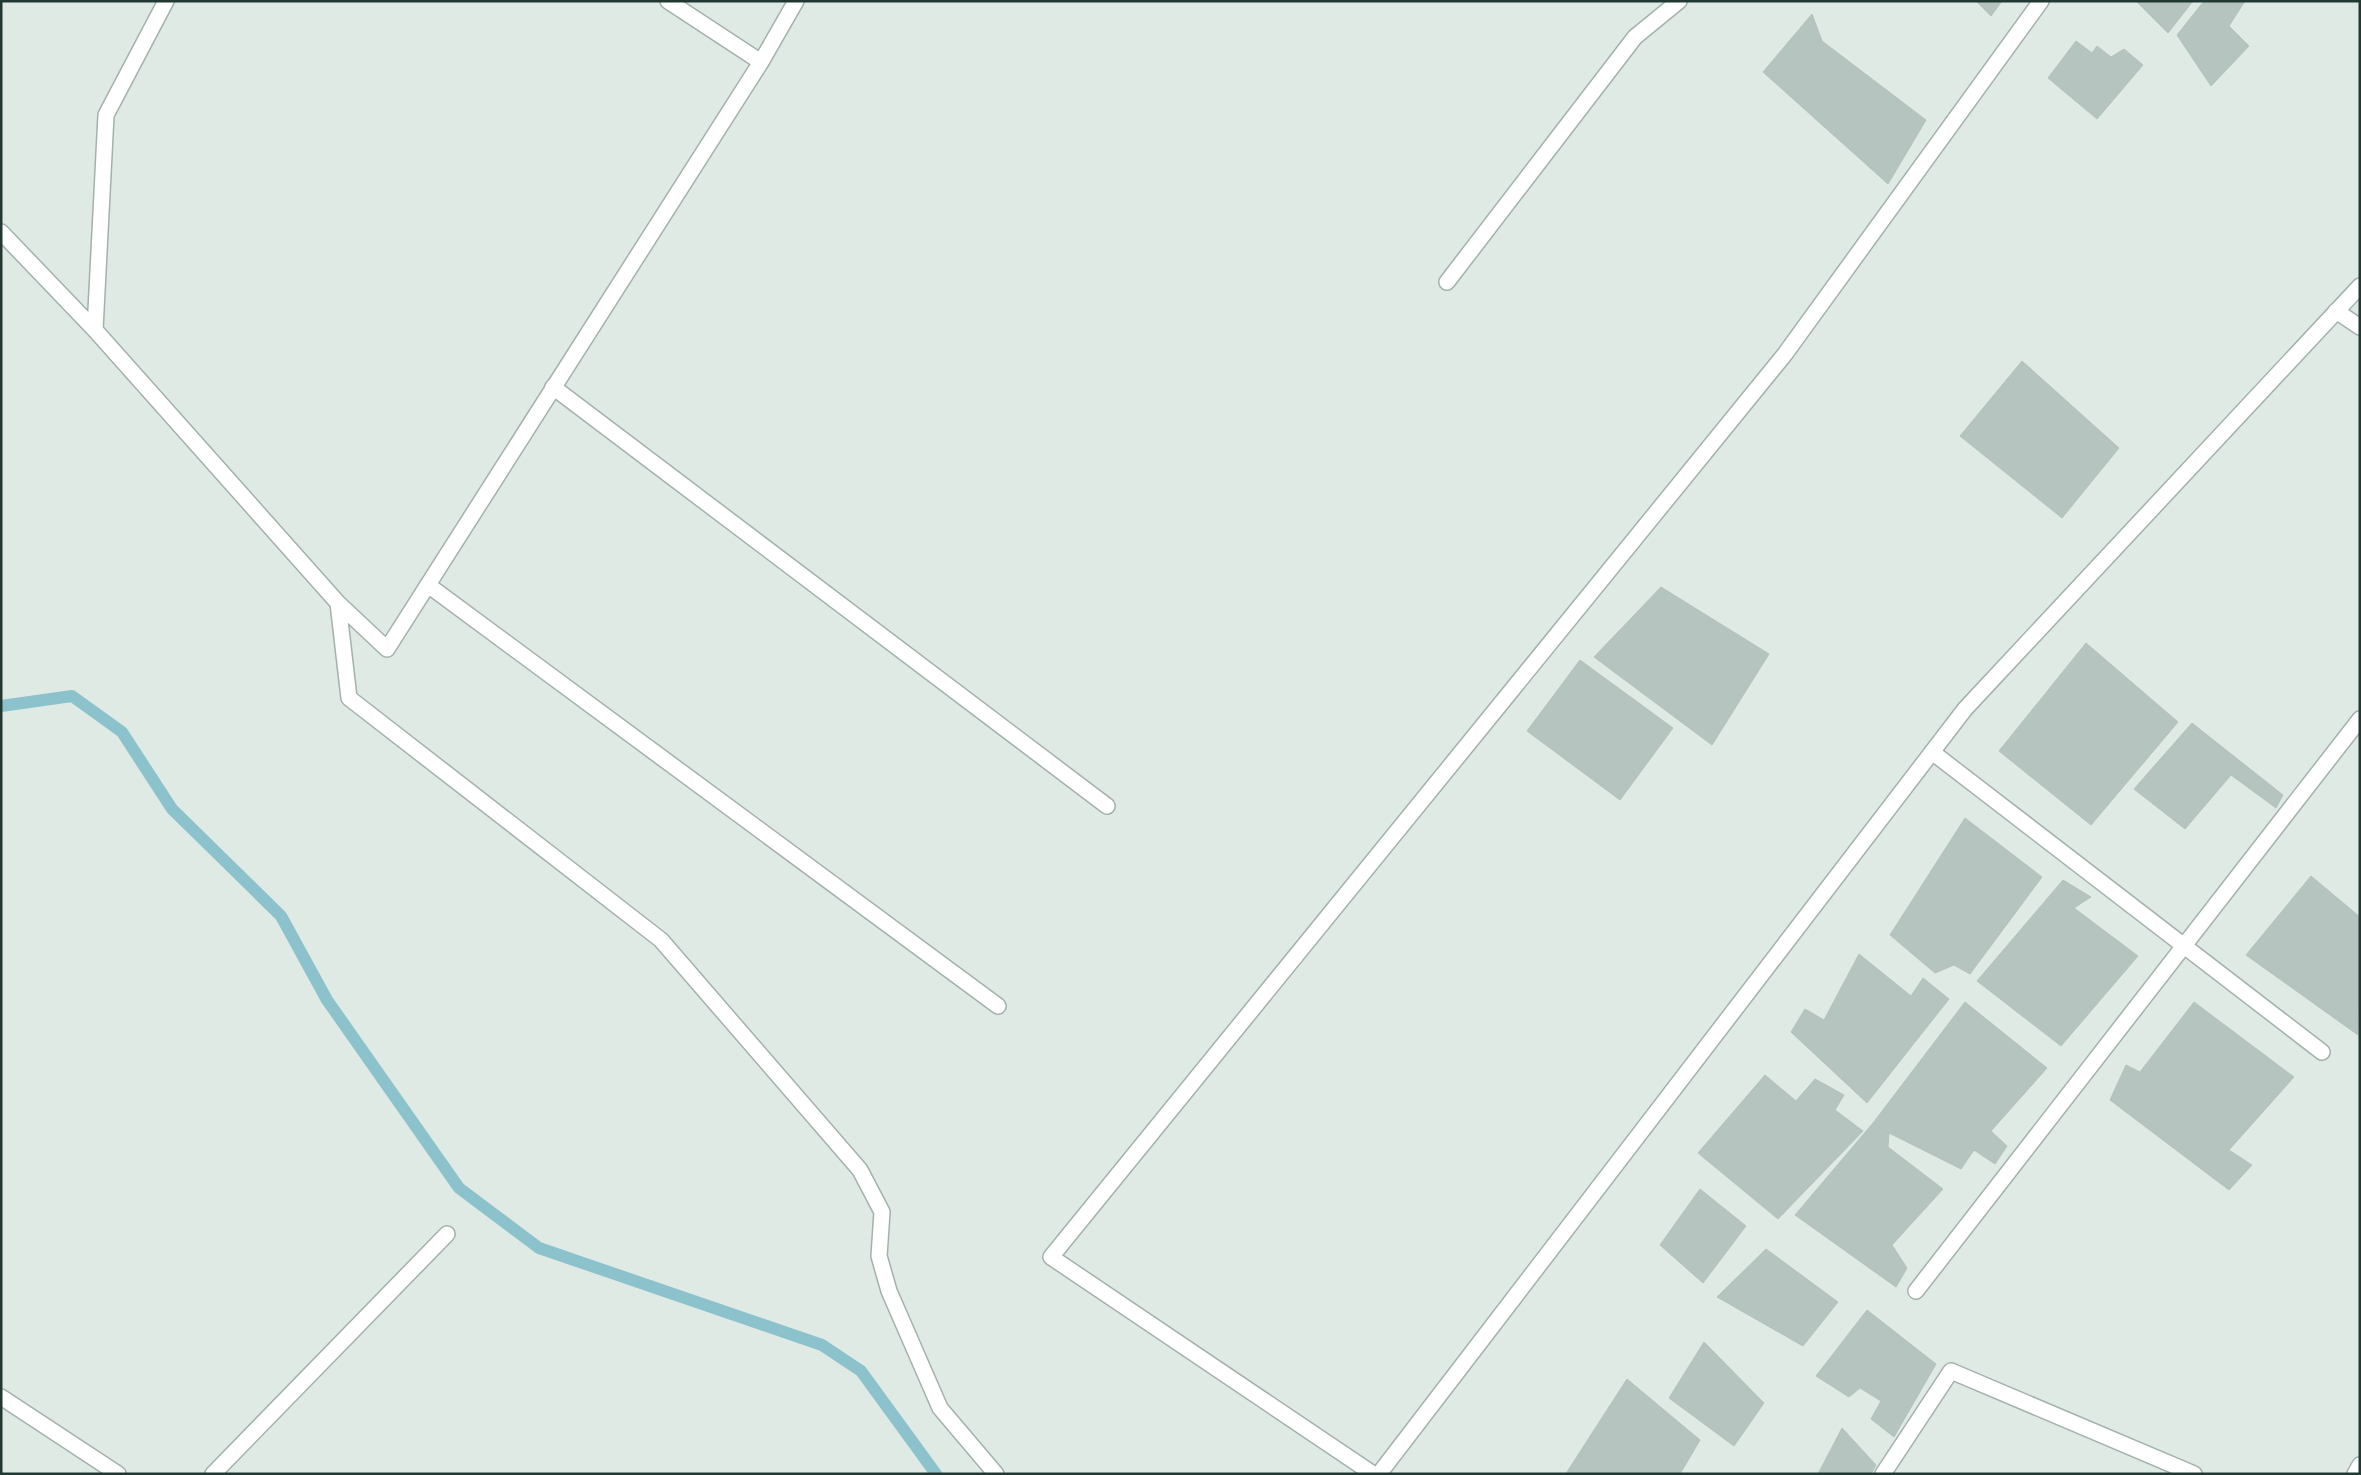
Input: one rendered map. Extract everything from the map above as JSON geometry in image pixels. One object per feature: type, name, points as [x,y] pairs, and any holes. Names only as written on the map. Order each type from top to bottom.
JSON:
[{"type":"street","points":[[95,330],[106,115],[166,1]]},
{"type":"street","points":[[668,1],[761,62]]},
{"type":"street","points":[[1,232],[95,330],[338,603],[387,649],[761,62],[796,1]]},
{"type":"street","points":[[1447,282],[1635,36],[1680,1]]},
{"type":"street","points":[[1373,1474],[1051,1257],[1785,354],[2041,1]]},
{"type":"street","points":[[1379,1474],[1965,709],[2360,286]]},
{"type":"street","points":[[2336,311],[2360,327]]},
{"type":"street","points":[[553,387],[1107,806]]},
{"type":"street","points":[[428,585],[998,1006]]},
{"type":"street","points":[[338,603],[349,698],[661,940],[860,1170],[882,1212],[879,1256],[890,1291],[940,1408],[996,1474]]},
{"type":"street","points":[[1916,1291],[2360,719]]},
{"type":"street","points":[[1932,752],[2322,1052]]},
{"type":"street","points":[[213,1474],[447,1234]]},
{"type":"street","points":[[1884,1474],[1952,1371],[2194,1474]]},
{"type":"street","points":[[1,1397],[118,1474]]},
{"type":"street","points":[[2355,1474],[2360,1466]]},
{"type":"building","points":[[1976,1],[2002,1],[1991,16]]},
{"type":"building","points":[[2136,1],[2193,1],[2168,33]]},
{"type":"building","points":[[2204,1],[2245,1],[2229,26],[2249,46],[2211,86],[2177,35]]},
{"type":"building","points":[[1812,14],[1822,41],[1926,120],[1888,184],[1763,72]]},
{"type":"building","points":[[2076,41],[2092,53],[2097,46],[2111,57],[2124,49],[2143,65],[2097,119],[2048,78]]},
{"type":"building","points":[[2022,361],[2119,448],[2062,518],[1960,436]]},
{"type":"building","points":[[1661,587],[1769,654],[1712,745],[1594,657]]},
{"type":"building","points":[[2086,643],[2178,722],[2091,825],[1999,751]]},
{"type":"building","points":[[1580,660],[1673,728],[1620,800],[1527,731]]},
{"type":"building","points":[[2192,723],[2283,795],[2276,808],[2231,775],[2185,829],[2134,789]]},
{"type":"building","points":[[1965,818],[2042,877],[1970,974],[1954,965],[1935,973],[1890,935]]},
{"type":"building","points":[[2311,876],[2360,917],[2358,1035],[2246,955]]},
{"type":"building","points":[[2063,880],[2091,897],[2074,908],[2138,956],[2061,1046],[1977,981]]},
{"type":"building","points":[[1859,954],[1911,996],[1923,978],[1949,999],[1867,1103],[1791,1032],[1805,1009],[1824,1020]]},
{"type":"building","points":[[1965,1002],[2047,1068],[1991,1131],[2007,1146],[1995,1164],[1974,1150],[1961,1169],[1873,1123]]},
{"type":"building","points":[[2194,1002],[2294,1077],[2229,1150],[2252,1165],[2229,1190],[2110,1100],[2126,1065],[2140,1072]]},
{"type":"building","points":[[1765,1075],[1796,1101],[1815,1079],[1844,1095],[1835,1110],[1863,1131],[1778,1219],[1698,1153]]},
{"type":"building","points":[[1873,1123],[1889,1133],[1888,1147],[1943,1189],[1892,1245],[1907,1268],[1896,1287],[1795,1215]]},
{"type":"building","points":[[1700,1189],[1746,1226],[1703,1283],[1660,1245]]},
{"type":"building","points":[[1766,1249],[1838,1302],[1803,1346],[1717,1297]]},
{"type":"building","points":[[1867,1310],[1936,1364],[1894,1437],[1871,1419],[1881,1401],[1860,1388],[1849,1397],[1816,1376]]},
{"type":"building","points":[[1704,1342],[1764,1403],[1734,1446],[1669,1398]]},
{"type":"building","points":[[1627,1379],[1700,1440],[1680,1474],[1569,1474],[1567,1472]]},
{"type":"building","points":[[1842,1428],[1876,1465],[1871,1474],[1818,1474]]},
{"type":"waterway","points":[[1,706],[72,696],[122,732],[172,809],[281,916],[327,1000],[459,1188],[539,1248],[822,1345],[861,1371],[936,1474]]}]
